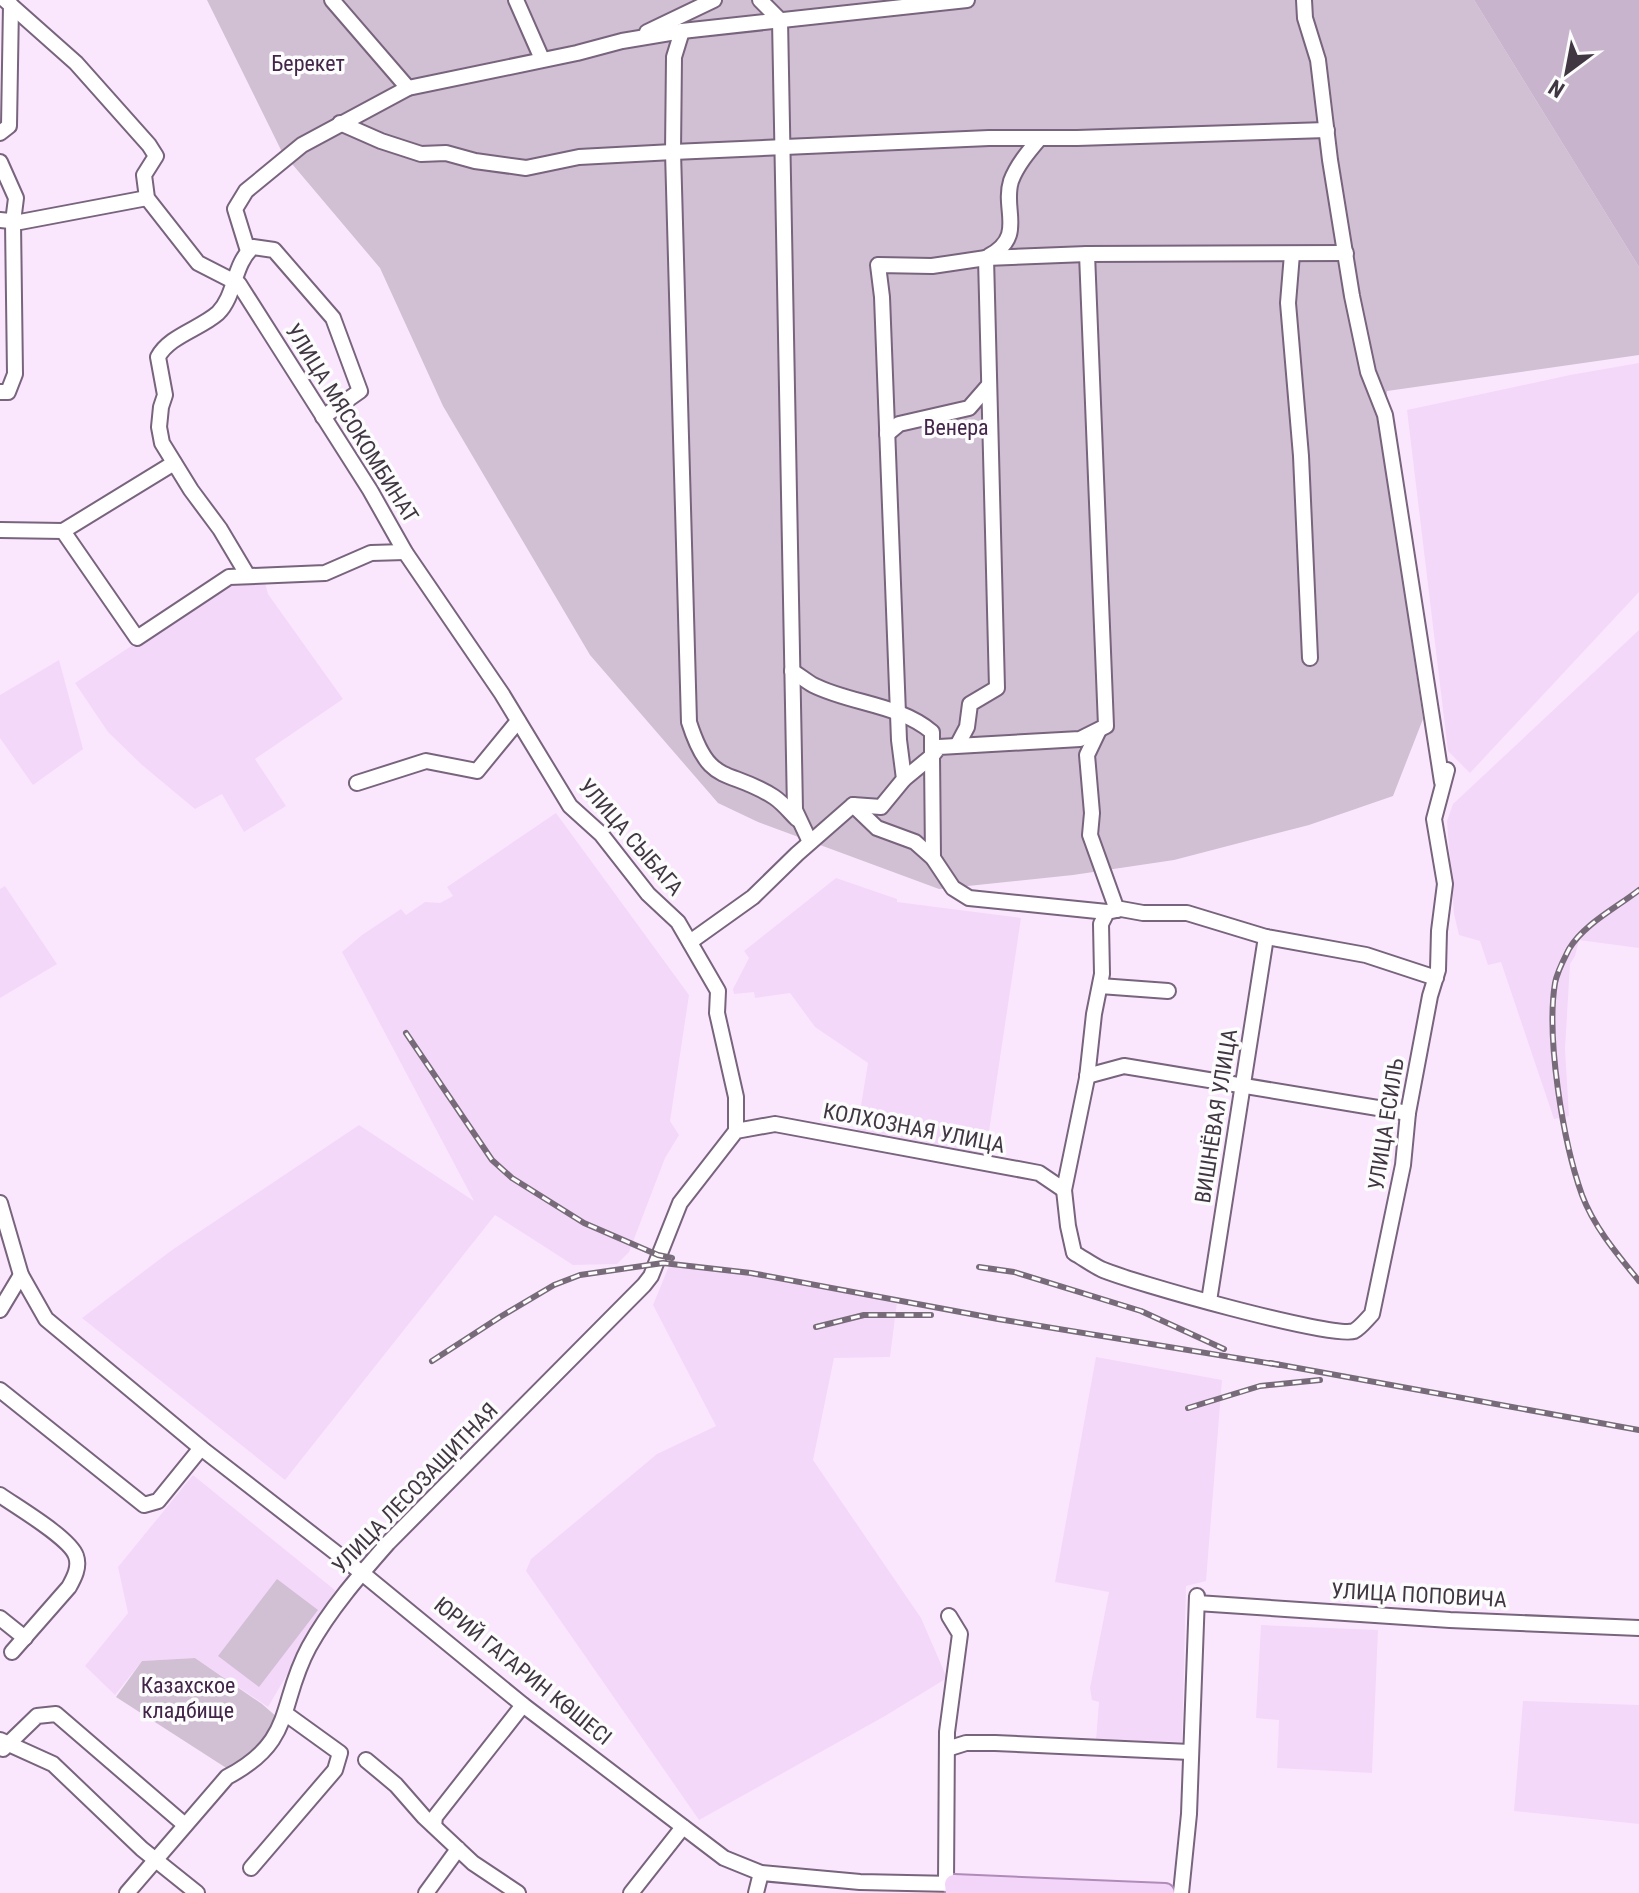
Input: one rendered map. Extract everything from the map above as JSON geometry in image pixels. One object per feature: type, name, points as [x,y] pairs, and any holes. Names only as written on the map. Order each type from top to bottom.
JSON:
[{"type":"main road","name":"ЮРИЙ ГАГАРИН КӨШЕСІ","points":[[952,1887],[1165,1893]]},
{"type":"street","points":[[332,0],[408,88]]},
{"type":"street","points":[[516,0],[542,59]]},
{"type":"street","points":[[629,40],[714,0]]},
{"type":"street","points":[[760,0],[780,20],[795,810],[810,842]]},
{"type":"street","points":[[248,251],[235,216],[238,202],[266,173],[302,145],[408,88],[682,31],[967,0]]},
{"type":"street","points":[[1304,0],[1305,18],[1318,60],[1346,253],[1368,372],[1385,415],[1442,786]]},
{"type":"street","points":[[0,133],[9,126],[8,3]]},
{"type":"street","points":[[7,221],[147,198],[144,175],[156,156],[76,63],[8,3]]},
{"type":"street","points":[[682,31],[674,57],[673,152],[689,722],[703,756],[716,772],[775,798],[801,823]]},
{"type":"street","points":[[340,123],[421,154],[446,153],[475,161],[526,168],[579,157],[673,152],[989,138],[1327,130]]},
{"type":"street","points":[[986,258],[1003,249],[1008,238],[1011,182],[1024,156],[1040,138]]},
{"type":"street","points":[[0,162],[16,198],[7,221],[15,374],[4,392]]},
{"type":"street","name":"УЛИЦА МЯСОКОМБИНАТ","points":[[63,531],[137,638],[229,577],[325,573],[371,553],[405,552],[239,284],[198,263],[147,198]]},
{"type":"street","points":[[248,576],[220,529],[167,454],[160,435],[161,407],[165,395],[158,357],[168,345],[218,312],[229,299],[234,281],[248,251],[253,247],[274,250],[333,318],[341,334],[360,391],[323,417]]},
{"type":"street","points":[[904,779],[898,713],[882,297],[878,265],[932,266],[986,258],[1087,254],[1346,253]]},
{"type":"street","points":[[690,942],[753,897],[853,805],[881,807],[904,779],[939,747],[1080,739],[1106,726],[1087,254]]},
{"type":"street","points":[[1292,254],[1288,303],[1301,456],[1310,658]]},
{"type":"street","points":[[958,744],[967,727],[970,704],[997,688],[986,258]]},
{"type":"street","points":[[887,434],[899,424],[969,408],[989,385]]},
{"type":"street","points":[[0,530],[63,531],[174,463]]},
{"type":"street","name":"УЛИЦА СЫБАГА","points":[[405,552],[518,721],[570,806],[601,834],[648,894],[678,922],[690,942],[718,991],[717,1013],[736,1097],[736,1131]]},
{"type":"street","points":[[792,671],[812,685],[898,713],[920,722],[932,732],[933,858]]},
{"type":"street","points":[[357,783],[426,761],[477,771],[518,721]]},
{"type":"street","points":[[1098,732],[1087,755],[1091,778],[1090,835],[1109,915],[1087,1076],[1064,1190],[1074,1253],[1101,1269],[1209,1301]]},
{"type":"street","name":"УЛИЦА ЕСИЛЬ","points":[[1209,1301],[1340,1332],[1355,1331],[1372,1314],[1403,1165],[1408,1113],[1436,978],[1445,884],[1434,819],[1447,770]]},
{"type":"street","points":[[853,805],[877,828],[915,842],[933,858],[953,888],[969,898],[1109,915],[1187,913],[1266,937],[1366,955],[1436,978]]},
{"type":"street","name":"ВИШНЁВАЯ УЛИЦА","points":[[1209,1301],[1266,937]]},
{"type":"street","points":[[1100,986],[1168,991]]},
{"type":"street","points":[[1087,1076],[1124,1066],[1408,1113]]},
{"type":"street","name":"КОЛХОЗНАЯ УЛИЦА","points":[[736,1131],[775,1124],[1039,1173],[1064,1190]]},
{"type":"street","name":"УЛИЦА ЛЕСОЗАЩИТНАЯ","points":[[127,1893],[227,1777],[247,1766],[269,1746],[286,1714],[292,1686],[309,1647],[362,1573],[388,1543],[644,1285],[651,1276],[680,1203],[736,1131]]},
{"type":"street","name":"ЮРИЙ ГАГАРИН КӨШЕСІ","points":[[0,1203],[21,1275],[46,1319],[201,1448],[362,1573],[523,1705],[724,1858],[761,1873],[952,1887]]},
{"type":"street","points":[[0,1310],[21,1275]]},
{"type":"street","points":[[0,1390],[144,1505],[158,1501],[201,1448]]},
{"type":"street","points":[[0,1495],[61,1538],[76,1556],[76,1575],[69,1587],[12,1652]]},
{"type":"street","name":"УЛИЦА ПОПОВИЧА","points":[[1190,1752],[1197,1600],[1450,1620],[1639,1628]]},
{"type":"street","points":[[949,1616],[960,1634],[947,1749],[952,1887]]},
{"type":"street","points":[[0,1618],[25,1638]]},
{"type":"street","points":[[434,1826],[435,1817],[523,1705]]},
{"type":"street","points":[[185,1825],[56,1714],[37,1716],[2,1746],[53,1764],[197,1893]]},
{"type":"street","points":[[251,1868],[335,1770],[340,1753],[286,1714]]},
{"type":"street","points":[[947,1749],[966,1743],[995,1743],[1190,1752],[1189,1814],[1181,1893]]},
{"type":"street","points":[[366,1760],[396,1785],[473,1863],[518,1893]]},
{"type":"street","points":[[631,1893],[683,1827]]},
{"type":"street","points":[[426,1893],[458,1849]]},
{"type":"street","points":[[756,1893],[761,1873]]},
{"type":"shaded area","points":[[1474,0],[1639,0],[1639,267]]},
{"type":"shaded area","points":[[1639,363],[1639,592],[1470,773],[1448,751],[1407,410]]},
{"type":"shaded area","points":[[264,579],[268,594],[343,699],[255,759],[286,806],[244,832],[222,794],[195,809],[142,765],[108,732],[75,683],[230,581]]},
{"type":"shaded area","points":[[1639,630],[1639,948],[1579,940],[1570,964],[1565,1049],[1569,1116],[1554,1119],[1501,962],[1488,965],[1480,941],[1459,935],[1454,914],[1447,821],[1453,804]]},
{"type":"shaded area","points":[[59,660],[83,749],[33,785],[0,738],[0,695]]},
{"type":"shaded area","points":[[556,813],[689,995],[670,1121],[679,1135],[665,1158],[629,1252],[617,1264],[573,1265],[495,1215],[285,1480],[82,1318],[172,1250],[359,1125],[474,1201],[342,952],[401,909],[406,915],[425,902],[440,903],[453,896],[447,887]]},
{"type":"shaded area","points":[[836,878],[897,899],[897,902],[1021,918],[985,1158],[856,1136],[868,1063],[815,1027],[790,993],[755,998],[754,992],[734,994],[733,989],[749,958],[744,951]]},
{"type":"shaded area","points":[[5,886],[57,964],[0,998],[0,889]]},
{"type":"shaded area","points":[[669,1266],[748,1275],[897,1302],[890,1357],[834,1358],[813,1460],[921,1618],[947,1678],[699,1820],[526,1571],[531,1559],[657,1454],[716,1426],[653,1305]]},
{"type":"shaded area","points":[[1096,1357],[1222,1380],[1206,1581],[1186,1586],[1182,1742],[1096,1740],[1099,1702],[1092,1700],[1090,1688],[1109,1592],[1055,1582]]},
{"type":"shaded area","points":[[193,1475],[336,1591],[268,1707],[195,1658],[142,1661],[115,1695],[85,1666],[128,1613],[118,1567]]},
{"type":"shaded area","points":[[1261,1625],[1378,1630],[1372,1773],[1277,1768],[1279,1720],[1256,1718]]},
{"type":"shaded area","points":[[1523,1701],[1639,1705],[1639,1824],[1514,1811]]},
{"type":"green space","name":"Венера","points":[[207,0],[1474,0],[1639,267],[1639,355],[1387,391],[1382,442],[1423,719],[1393,796],[1309,825],[1174,860],[1073,875],[939,889],[758,822],[718,803],[590,655],[443,406],[380,268],[282,152]]},
{"type":"green space","points":[[277,1579],[318,1610],[259,1687],[218,1656]]},
{"type":"green space","name":"Казахское кладбище","points":[[195,1658],[278,1718],[269,1738],[231,1771],[116,1697],[142,1661]]},
{"type":"railway","points":[[1639,890],[1575,940],[1559,970],[1553,1006],[1558,1090],[1575,1173],[1587,1207],[1600,1229],[1639,1281]]},
{"type":"railway","points":[[406,1033],[492,1160],[512,1178],[584,1223],[672,1258]]},
{"type":"railway","points":[[432,1361],[554,1285],[580,1275],[663,1263],[751,1273],[998,1319],[1280,1365]]},
{"type":"railway","points":[[979,1267],[1014,1272],[1141,1311],[1224,1349]]},
{"type":"railway","points":[[816,1327],[864,1315],[931,1315]]},
{"type":"railway","points":[[1270,1363],[1639,1430]]},
{"type":"railway","points":[[1188,1408],[1260,1386],[1320,1380]]},
{"type":"park label","name":"Берекет","points":[[308,63]]}]
